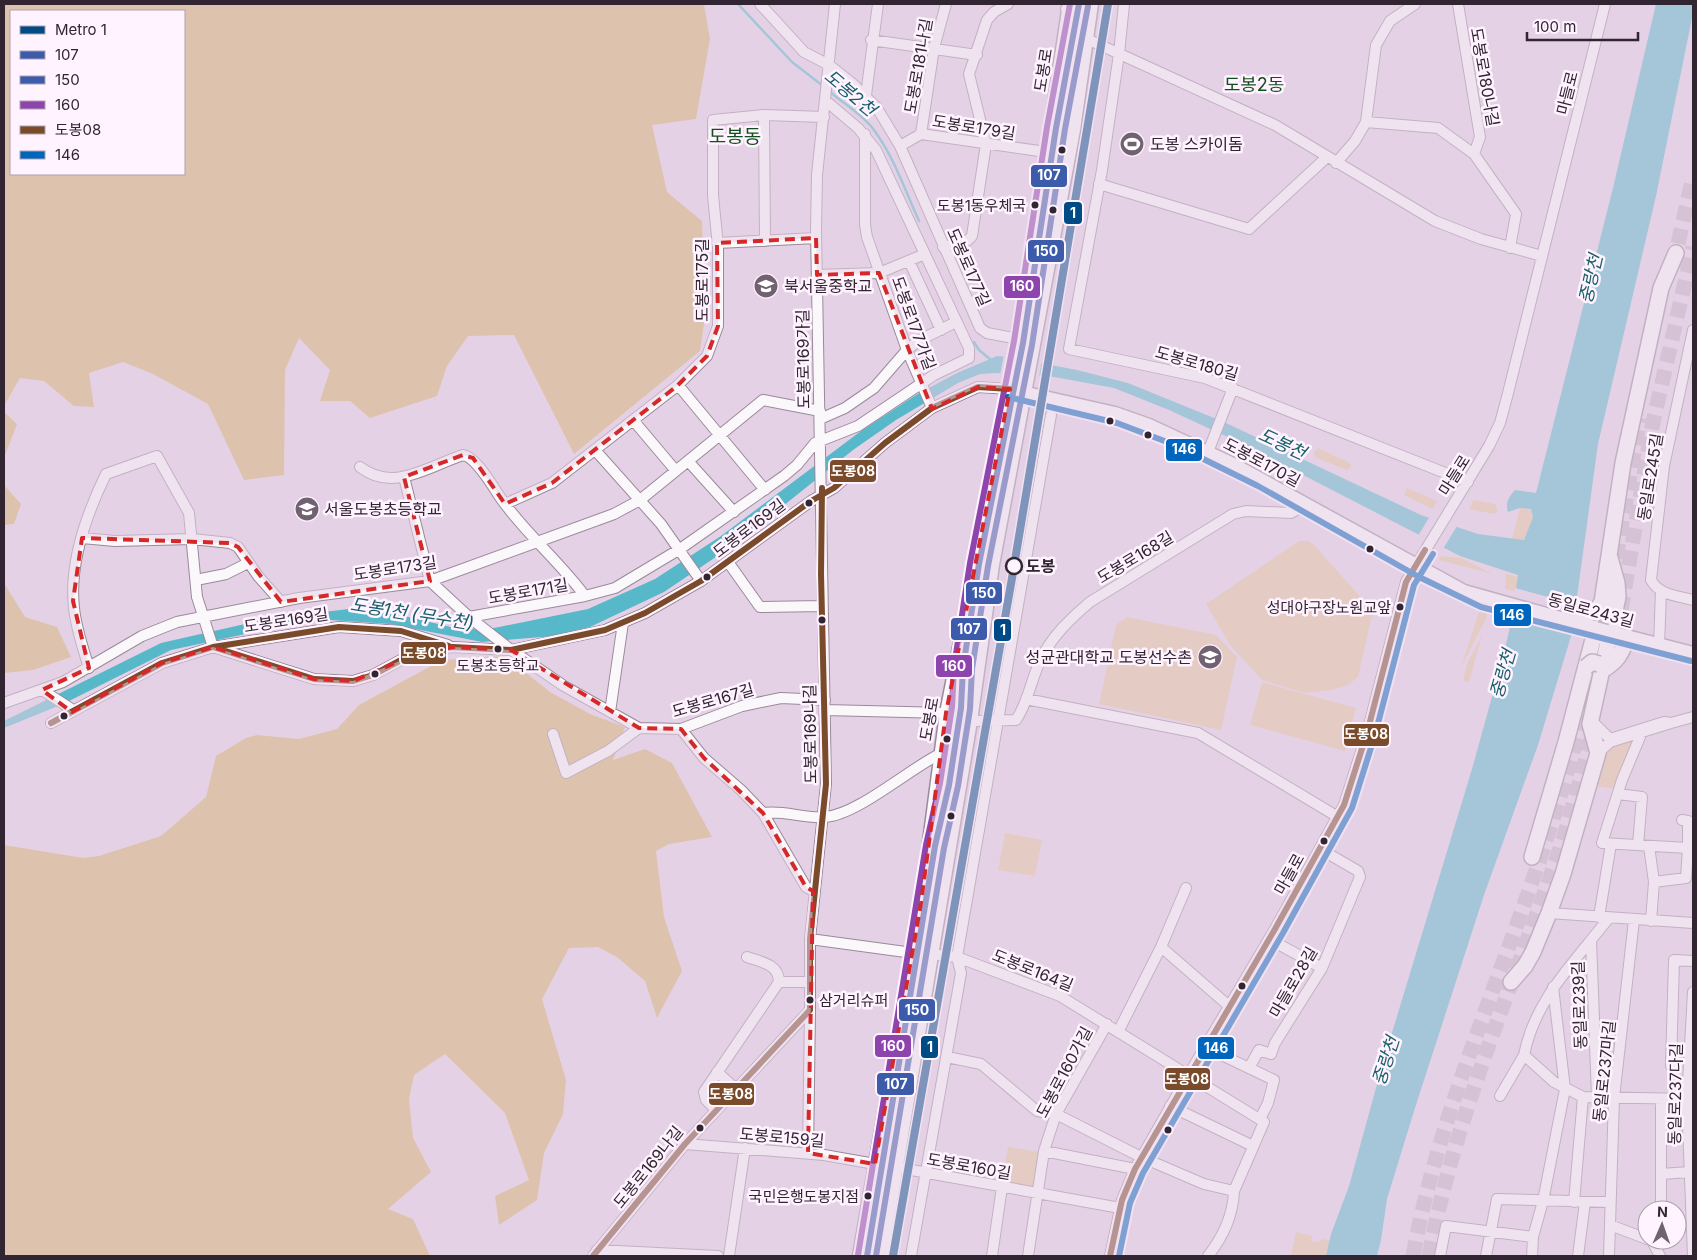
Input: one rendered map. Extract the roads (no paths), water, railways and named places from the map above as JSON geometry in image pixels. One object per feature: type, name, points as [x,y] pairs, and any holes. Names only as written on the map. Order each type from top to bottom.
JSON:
[{"type":"highway","points":[[1576,623],[1598,608],[1602,602],[1610,560],[1623,463],[1661,288],[1676,253]]},
{"type":"highway","points":[[1532,857],[1553,788],[1595,667],[1604,631],[1618,597],[1617,583],[1610,560]]},
{"type":"highway","points":[[1595,667],[1619,659],[1627,637]]},
{"type":"highway","points":[[1511,982],[1525,966],[1533,952],[1549,913],[1563,874],[1598,753],[1598,745],[1590,727],[1595,667]]},
{"type":"main road","points":[[882,1256],[930,954],[970,722],[993,565],[1074,130],[1092,4]]},
{"type":"main road","name":"도봉로","points":[[859,1256],[913,953],[946,713],[1011,385],[1065,36],[1067,6]]},
{"type":"main road","name":"도봉로170길","points":[[1011,385],[1115,413],[1210,447],[1415,565],[1464,591],[1484,598]]},
{"type":"main road","name":"동일로243길","points":[[1484,598],[1659,646],[1693,653]]},
{"type":"street","name":"도봉로177길","points":[[760,4],[804,52],[866,94],[878,108],[900,146],[943,247],[982,330],[1018,341]]},
{"type":"street","name":"도봉로169가길","points":[[822,491],[816,238],[817,175],[835,4]]},
{"type":"street","points":[[866,94],[878,4]]},
{"type":"street","name":"도봉로181나길","points":[[921,134],[934,48],[946,4]]},
{"type":"street","points":[[943,247],[967,241],[972,236],[986,144],[969,74],[977,55],[987,20],[994,12],[1008,4]]},
{"type":"street","name":"도봉로180길","points":[[1124,4],[1119,54],[1099,184],[1069,350],[1182,372],[1468,482]]},
{"type":"street","points":[[1336,163],[1355,141],[1366,122],[1376,45],[1390,21],[1415,4]]},
{"type":"street","name":"도봉로180나길","points":[[1458,4],[1480,137],[1474,154]]},
{"type":"street","name":"마들로","points":[[1110,1256],[1120,1208],[1135,1169],[1170,1106],[1270,938],[1344,805],[1356,770],[1406,582],[1468,482],[1500,423],[1605,4]]},
{"type":"street","name":"도봉로","points":[[1067,6],[1087,39]]},
{"type":"street","points":[[1065,36],[1087,39],[1263,119],[1435,221],[1510,248],[1542,256]]},
{"type":"street","points":[[872,40],[977,55]]},
{"type":"street","name":"도봉로177길","points":[[826,99],[865,134],[876,150],[969,348],[969,358],[921,385]]},
{"type":"street","points":[[764,115],[765,241]]},
{"type":"street","name":"도봉로175길","points":[[505,504],[552,483],[678,385],[707,356],[714,343],[718,326],[718,243],[713,195],[713,120],[764,115],[824,117]]},
{"type":"street","points":[[1366,122],[1432,126],[1474,154],[1516,214],[1510,248]]},
{"type":"street","name":"도봉로177가길","points":[[865,134],[865,225],[879,273],[906,350],[931,407]]},
{"type":"street","name":"도봉로179길","points":[[900,146],[921,134],[1046,152]]},
{"type":"street","points":[[1099,184],[1249,229],[1327,157]]},
{"type":"street","points":[[718,243],[816,238]]},
{"type":"street","name":"도봉로177가길","points":[[817,274],[879,273],[926,254]]},
{"type":"street","points":[[909,261],[941,330]]},
{"type":"street","name":"도봉로169가길","points":[[820,415],[845,408],[874,388],[906,350],[918,341],[956,322]]},
{"type":"street","name":"동일로245길","points":[[1661,592],[1654,587],[1651,580],[1664,466],[1693,330]]},
{"type":"street","points":[[678,385],[765,490]]},
{"type":"street","points":[[821,443],[858,426],[921,385]]},
{"type":"street","name":"도봉로169길","points":[[212,646],[314,679],[353,681],[362,680],[416,654],[453,647],[509,649],[582,636],[623,623],[663,604],[728,562],[822,491],[834,488],[885,443],[931,407],[978,387],[1011,385]]},
{"type":"street","points":[[1210,447],[1231,391]]},
{"type":"street","name":"도봉로173길","points":[[44,692],[142,636],[177,622],[203,619],[281,602],[430,581],[614,514],[640,500],[763,400],[820,415]]},
{"type":"street","points":[[911,1256],[961,973],[957,957],[1051,415]]},
{"type":"street","points":[[634,420],[676,471]]},
{"type":"street","name":"도봉로171길","points":[[430,581],[472,619],[585,596],[624,584],[681,550],[765,490],[797,466],[815,443],[821,443]]},
{"type":"street","points":[[595,450],[640,500],[681,550],[700,580]]},
{"type":"street","name":"도봉로171길","points":[[404,477],[463,455],[473,458],[505,504],[537,542],[565,569],[585,596]]},
{"type":"street","points":[[89,668],[75,619],[73,601],[74,579],[82,538],[93,500],[106,474],[157,456],[186,506],[191,524],[196,580],[203,619],[212,646]]},
{"type":"street","points":[[688,461],[734,512]]},
{"type":"street","points":[[360,467],[380,478],[404,477],[430,581]]},
{"type":"street","name":"도봉로169나길","points":[[808,1153],[810,939],[824,817],[825,705],[822,606],[822,491]]},
{"type":"street","name":"도봉로168길","points":[[970,722],[1016,720],[1040,660],[1049,644],[1069,620],[1090,602],[1234,514],[1246,512],[1291,513],[1296,510],[1302,501]]},
{"type":"street","points":[[82,538],[114,541],[192,538],[235,544],[248,563],[281,602]]},
{"type":"street","points":[[728,562],[760,607],[822,606]]},
{"type":"street","points":[[196,580],[226,574],[248,563]]},
{"type":"street","points":[[1661,592],[1693,600]]},
{"type":"street","name":"동일로243길","points":[[1659,646],[1661,592]]},
{"type":"street","name":"도봉로167길","points":[[472,619],[509,649],[564,686],[639,728],[681,728],[716,714],[757,702],[781,698],[825,705],[946,713]]},
{"type":"street","points":[[610,712],[623,623]]},
{"type":"street","name":"도봉로169길","points":[[51,723],[71,710],[162,663],[212,646],[339,627],[401,631],[453,647]]},
{"type":"street","points":[[4,703],[44,692],[71,710]]},
{"type":"street","points":[[1026,699],[1198,733],[1338,817]]},
{"type":"street","points":[[1598,753],[1610,742],[1693,717]]},
{"type":"street","points":[[1591,720],[1610,739],[1664,722],[1671,723]]},
{"type":"street","points":[[553,734],[566,773],[608,751],[639,728]]},
{"type":"street","points":[[681,728],[704,758],[741,790],[763,813],[806,888],[814,891]]},
{"type":"street","points":[[1642,732],[1618,794],[1602,843],[1688,848]]},
{"type":"street","points":[[763,813],[779,811],[824,817],[858,804],[940,754]]},
{"type":"street","points":[[1618,794],[1642,797],[1638,846]]},
{"type":"street","points":[[1654,882],[1686,878],[1688,821],[1682,820]]},
{"type":"street","points":[[1604,918],[1611,844]]},
{"type":"street","points":[[1649,846],[1654,882],[1651,921]]},
{"type":"street","name":"마들로28길","points":[[1249,1068],[1259,1050],[1271,1054],[1275,1043],[1322,968],[1360,877],[1358,870],[1320,849]]},
{"type":"street","points":[[1118,1032],[1161,947],[1186,888]]},
{"type":"street","points":[[1549,913],[1693,923]]},
{"type":"street","name":"동일로239길","points":[[1500,1096],[1524,1054],[1528,1032],[1553,987],[1591,940],[1604,918]]},
{"type":"street","name":"동일로237마길","points":[[1608,1256],[1614,1098],[1634,920]]},
{"type":"street","points":[[1270,938],[1322,968]]},
{"type":"street","points":[[810,939],[913,953]]},
{"type":"street","name":"동일로239길","points":[[1591,940],[1597,1097]]},
{"type":"street","points":[[1161,947],[1229,1006]]},
{"type":"street","name":"도봉로164길","points":[[930,954],[957,957],[1060,996],[1189,1074]]},
{"type":"street","points":[[716,1110],[703,1096],[717,1072],[779,982],[779,975],[772,967],[747,957]]},
{"type":"street","name":"동일로237다길","points":[[1671,1066],[1674,960],[1693,961]]},
{"type":"street","points":[[779,982],[810,982]]},
{"type":"street","points":[[1532,1256],[1534,1237],[1565,1089],[1553,987]]},
{"type":"street","name":"동일로237다길","points":[[1693,992],[1690,1099],[1693,1256]]},
{"type":"street","name":"도봉로169나길","points":[[595,1253],[685,1144],[810,1010]]},
{"type":"street","name":"도봉로160가길","points":[[1038,1194],[1044,1151],[1056,1114],[1107,1024]]},
{"type":"street","points":[[1205,1047],[1274,1080],[1268,1103],[1260,1119]]},
{"type":"street","points":[[1524,1054],[1554,1082],[1583,1097],[1690,1099]]},
{"type":"street","points":[[947,1057],[981,1064],[1037,1111],[1056,1114],[1142,1157],[1204,1184],[1234,1191]]},
{"type":"street","points":[[717,1072],[736,1090]]},
{"type":"street","points":[[1189,1074],[1264,1122],[1234,1191],[1234,1201],[1223,1236],[1208,1256]]},
{"type":"street","points":[[1574,1202],[1583,1097]]},
{"type":"street","points":[[1661,1098],[1661,1200]]},
{"type":"street","points":[[1170,1106],[1253,1146]]},
{"type":"street","name":"도봉로159길","points":[[685,1144],[808,1153],[875,1164]]},
{"type":"street","points":[[729,1256],[745,1148]]},
{"type":"street","points":[[1044,1151],[1135,1169]]},
{"type":"street","points":[[1661,1174],[1691,1165]]},
{"type":"street","name":"도봉로160길","points":[[895,1167],[1120,1208]]},
{"type":"street","points":[[992,1256],[1002,1187]]},
{"type":"street","points":[[1028,1256],[1038,1194]]},
{"type":"street","points":[[1486,1256],[1497,1199],[1609,1202]]},
{"type":"street","points":[[1578,1256],[1586,1202]]},
{"type":"street","points":[[1610,1225],[1637,1235]]},
{"type":"street","points":[[1440,1256],[1446,1226],[1534,1237]]},
{"type":"street","points":[[595,1253],[718,1256]]},
{"type":"water","name":"중랑천","points":[[1656,4],[1693,4],[1693,13],[1656,196],[1598,444],[1572,633],[1538,745],[1484,895],[1415,1108],[1387,1199],[1377,1256],[1326,1256],[1331,1234],[1349,1186],[1384,1059],[1472,769],[1503,657],[1512,618],[1518,575],[1460,556],[1245,445],[1169,410],[1114,388],[1054,377],[997,373],[980,374],[958,383],[896,420],[853,450],[738,542],[664,592],[590,627],[554,636],[482,642],[390,624],[316,619],[171,650],[63,704],[4,728],[4,721],[161,643],[271,618],[349,609],[400,615],[459,629],[494,628],[588,609],[655,579],[721,536],[861,431],[916,395],[957,373],[997,356],[1077,370],[1128,383],[1224,422],[1421,515],[1478,534],[1524,540],[1533,517],[1531,509],[1520,508],[1508,512],[1507,502],[1515,490],[1536,493],[1613,188]]},
{"type":"waterway","name":"도봉2천","points":[[738,4],[792,62],[823,86]]},
{"type":"waterway","name":"도봉2천","points":[[829,91],[869,124],[881,140],[893,162],[919,221]]},
{"type":"waterway","name":"도봉2천","points":[[974,342],[979,350],[991,360]]},
{"type":"tunnel","points":[[1673,266],[1693,177]]},
{"type":"tunnel","points":[[1621,611],[1652,427],[1693,247]]},
{"type":"tunnel","points":[[1616,558],[1640,418]]},
{"type":"tunnel","points":[[1413,1256],[1435,1160],[1465,1066],[1557,807],[1587,699],[1611,588]]},
{"type":"tunnel","points":[[1429,1256],[1440,1205],[1468,1105],[1561,844],[1594,728]]},
{"type":"metro line","name":"1","points":[[893,1256],[1012,578],[1108,4]]},
{"type":"place","name":"도봉 스카이돔","points":[[1132,144]]},
{"type":"place","name":"도봉1동우체국","points":[[1035,205]]},
{"type":"place","name":"북서울중학교","points":[[766,286]]},
{"type":"place","name":"서울도봉초등학교","points":[[307,509]]},
{"type":"place","name":"도봉","points":[[1014,566]]},
{"type":"place","name":"성대야구장노원교앞","points":[[1400,607]]},
{"type":"place","name":"도봉초등학교","points":[[498,649]]},
{"type":"place","name":"성균관대학교 도봉선수촌","points":[[1210,657]]},
{"type":"place","name":"삼거리슈퍼","points":[[810,1000]]},
{"type":"place","name":"국민은행도봉지점","points":[[868,1196]]},
{"type":"district","name":"도봉2동","points":[[1254,85]]},
{"type":"district","name":"도봉동","points":[[735,136]]},
{"type":"water label","name":"도봉천","points":[[1282,444]]},
{"type":"water label","name":"도봉1천 (무수천)","points":[[412,614]]}]
